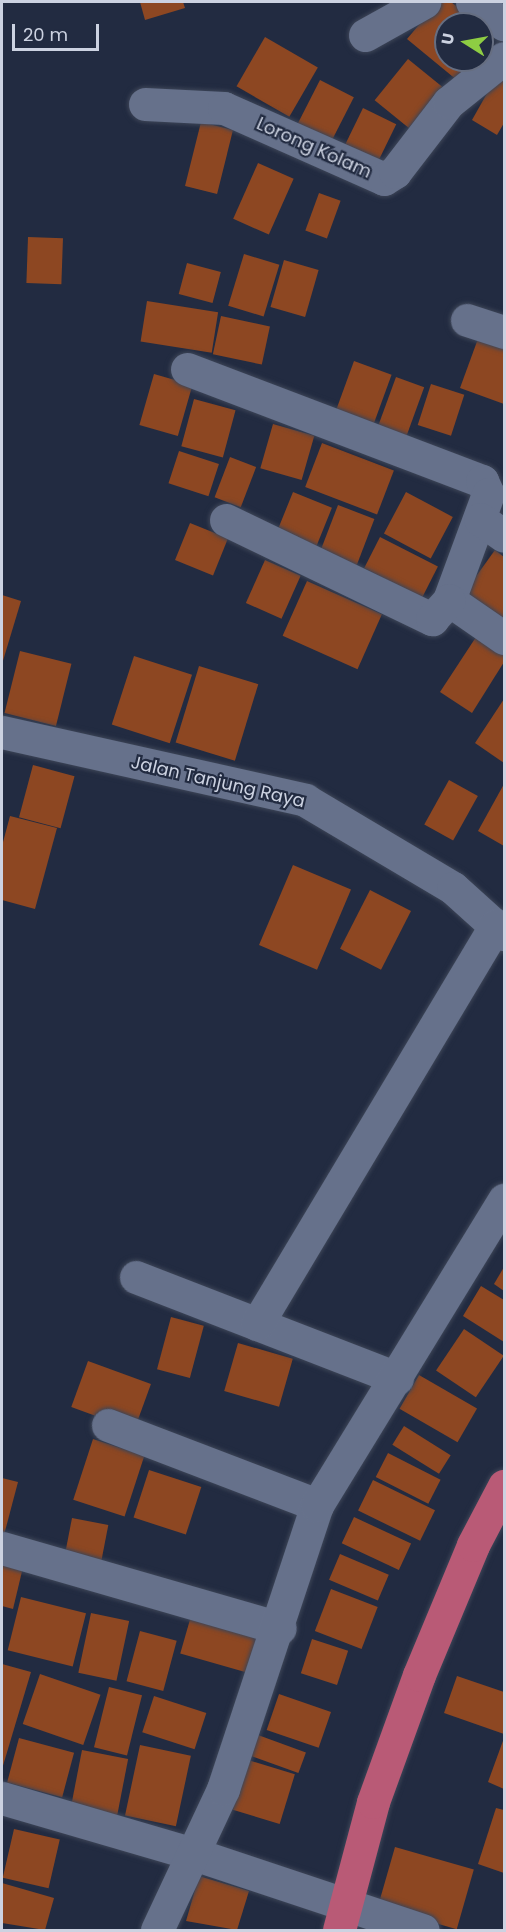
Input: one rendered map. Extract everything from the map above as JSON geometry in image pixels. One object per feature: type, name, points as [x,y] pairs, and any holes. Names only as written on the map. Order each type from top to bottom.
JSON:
[{"type":"highway","points":[[342,1918],[374,1802],[419,1675],[502,1498]]},
{"type":"street","points":[[365,34],[424,2]]},
{"type":"street","points":[[472,2],[504,24]]},
{"type":"street","name":"Lorong Kolam","points":[[145,104],[224,108],[384,179],[395,172],[449,102],[504,58]]},
{"type":"street","points":[[467,320],[504,332]]},
{"type":"street","points":[[187,369],[482,481],[488,494],[492,527],[443,609]]},
{"type":"street","points":[[226,520],[443,609],[504,638]]},
{"type":"street","name":"Jalan Tanjung Raya","points":[[2,732],[305,800],[382,841],[453,888],[500,930]]},
{"type":"street","points":[[257,1324],[500,930]]},
{"type":"street","points":[[157,1930],[194,1854],[280,1628],[317,1506],[504,1200]]},
{"type":"street","points":[[136,1277],[397,1378]]},
{"type":"street","points":[[108,1425],[317,1506]]},
{"type":"street","points":[[2,1548],[280,1628]]},
{"type":"street","points":[[2,1798],[194,1854],[342,1918],[423,1930]]},
{"type":"building","points":[[140,2],[183,2],[185,8],[145,20]]},
{"type":"building","points":[[438,2],[451,2],[464,12],[434,12],[434,61],[407,39]]},
{"type":"building","points":[[265,37],[318,68],[289,117],[236,86]]},
{"type":"building","points":[[408,59],[442,87],[409,128],[375,100]]},
{"type":"building","points":[[504,63],[504,123],[497,135],[472,120]]},
{"type":"building","points":[[447,72],[466,72],[458,81]]},
{"type":"building","points":[[320,80],[354,97],[330,144],[296,126]]},
{"type":"building","points":[[363,108],[396,124],[376,166],[342,150]]},
{"type":"building","points":[[201,122],[233,130],[217,194],[185,186]]},
{"type":"building","points":[[258,163],[294,179],[269,235],[233,219]]},
{"type":"building","points":[[319,193],[341,201],[327,238],[305,231]]},
{"type":"building","points":[[28,237],[63,238],[61,284],[26,283]]},
{"type":"building","points":[[244,254],[279,265],[264,316],[228,306]]},
{"type":"building","points":[[284,260],[319,270],[305,317],[270,307]]},
{"type":"building","points":[[187,263],[221,272],[213,303],[179,294]]},
{"type":"building","points":[[147,301],[218,312],[212,353],[141,341]]},
{"type":"building","points":[[221,316],[270,326],[262,365],[213,354]]},
{"type":"building","points":[[479,336],[504,345],[504,404],[460,388]]},
{"type":"building","points":[[354,361],[392,375],[373,424],[336,411]]},
{"type":"building","points":[[154,374],[192,385],[178,436],[139,425]]},
{"type":"building","points":[[396,377],[424,387],[405,440],[377,430]]},
{"type":"building","points":[[431,384],[464,395],[451,436],[418,425]]},
{"type":"building","points":[[194,399],[236,410],[223,457],[181,446]]},
{"type":"building","points":[[273,424],[314,436],[302,480],[260,468]]},
{"type":"building","points":[[322,443],[394,471],[377,514],[305,487]]},
{"type":"building","points":[[179,451],[219,464],[208,496],[168,483]]},
{"type":"building","points":[[230,457],[256,467],[241,507],[215,497]]},
{"type":"building","points":[[293,492],[332,508],[314,552],[275,537]]},
{"type":"building","points":[[406,492],[453,517],[431,558],[384,533]]},
{"type":"building","points":[[338,505],[374,519],[356,566],[320,552]]},
{"type":"building","points":[[190,523],[228,538],[213,575],[175,560]]},
{"type":"building","points":[[380,537],[438,567],[422,598],[364,568]]},
{"type":"building","points":[[495,550],[504,557],[504,623],[464,593]]},
{"type":"building","points":[[265,560],[301,576],[282,619],[246,603]]},
{"type":"building","points":[[307,581],[382,614],[358,669],[283,636]]},
{"type":"building","points":[[2,595],[21,601],[2,664]]},
{"type":"building","points":[[478,634],[504,652],[504,662],[472,713],[440,692]]},
{"type":"building","points":[[20,651],[71,664],[56,726],[5,713]]},
{"type":"building","points":[[134,656],[192,675],[170,743],[112,724]]},
{"type":"building","points":[[199,666],[258,684],[235,761],[176,743]]},
{"type":"building","points":[[504,699],[504,763],[475,743]]},
{"type":"building","points":[[33,765],[75,776],[61,828],[19,817]]},
{"type":"building","points":[[449,780],[478,796],[453,841],[424,825]]},
{"type":"building","points":[[504,784],[504,846],[478,831]]},
{"type":"building","points":[[10,816],[57,828],[35,909],[2,900],[2,846]]},
{"type":"building","points":[[293,865],[351,890],[317,970],[259,945]]},
{"type":"building","points":[[370,890],[411,911],[381,970],[340,949]]},
{"type":"building","points":[[504,1267],[504,1291],[494,1284]]},
{"type":"building","points":[[481,1286],[504,1300],[504,1342],[463,1316]]},
{"type":"building","points":[[171,1317],[204,1326],[190,1378],[157,1369]]},
{"type":"building","points":[[464,1329],[504,1356],[476,1397],[436,1370]]},
{"type":"building","points":[[238,1343],[293,1359],[279,1407],[224,1391]]},
{"type":"building","points":[[88,1361],[151,1384],[134,1430],[71,1407]]},
{"type":"building","points":[[419,1375],[477,1408],[458,1442],[400,1409]]},
{"type":"building","points":[[404,1426],[451,1455],[439,1474],[392,1445]]},
{"type":"building","points":[[93,1439],[144,1456],[125,1517],[73,1500]]},
{"type":"building","points":[[388,1453],[441,1480],[428,1504],[376,1477]]},
{"type":"building","points":[[149,1470],[201,1487],[186,1535],[134,1518]]},
{"type":"building","points":[[2,1478],[18,1482],[4,1535],[2,1535]]},
{"type":"building","points":[[373,1480],[435,1510],[420,1541],[358,1511]]},
{"type":"building","points":[[354,1517],[411,1544],[399,1570],[342,1543]]},
{"type":"building","points":[[72,1518],[108,1525],[100,1570],[63,1563]]},
{"type":"building","points":[[340,1554],[389,1575],[378,1600],[329,1580]]},
{"type":"building","points":[[2,1558],[24,1563],[13,1609],[2,1606]]},
{"type":"building","points":[[331,1589],[378,1607],[362,1649],[315,1631]]},
{"type":"building","points":[[21,1597],[86,1613],[73,1667],[8,1650]]},
{"type":"building","points":[[91,1613],[129,1621],[116,1681],[78,1673]]},
{"type":"building","points":[[191,1616],[259,1636],[248,1673],[180,1653]]},
{"type":"building","points":[[140,1631],[177,1641],[163,1691],[127,1681]]},
{"type":"building","points":[[312,1639],[348,1651],[337,1685],[301,1673]]},
{"type":"building","points":[[2,1664],[31,1672],[2,1769]]},
{"type":"building","points":[[40,1674],[101,1695],[83,1745],[23,1724]]},
{"type":"building","points":[[457,1676],[504,1692],[504,1734],[444,1713]]},
{"type":"building","points":[[109,1687],[142,1695],[127,1755],[94,1747]]},
{"type":"building","points":[[279,1694],[331,1712],[319,1748],[267,1730]]},
{"type":"building","points":[[154,1696],[206,1713],[195,1749],[142,1732]]},
{"type":"building","points":[[258,1735],[306,1752],[298,1773],[250,1756]]},
{"type":"building","points":[[19,1738],[74,1753],[62,1797],[7,1782]]},
{"type":"building","points":[[504,1738],[504,1789],[488,1782]]},
{"type":"building","points":[[140,1745],[191,1756],[176,1826],[125,1815]]},
{"type":"building","points":[[82,1750],[128,1759],[117,1816],[71,1807]]},
{"type":"building","points":[[248,1760],[295,1774],[280,1824],[233,1810]]},
{"type":"building","points":[[496,1808],[504,1810],[504,1873],[478,1864]]},
{"type":"building","points":[[14,1829],[60,1840],[49,1888],[3,1878]]},
{"type":"building","points":[[395,1847],[474,1870],[457,1929],[378,1907]]},
{"type":"building","points":[[199,1876],[249,1891],[237,1930],[186,1921]]},
{"type":"building","points":[[2,1883],[54,1898],[45,1930],[2,1923]]}]
